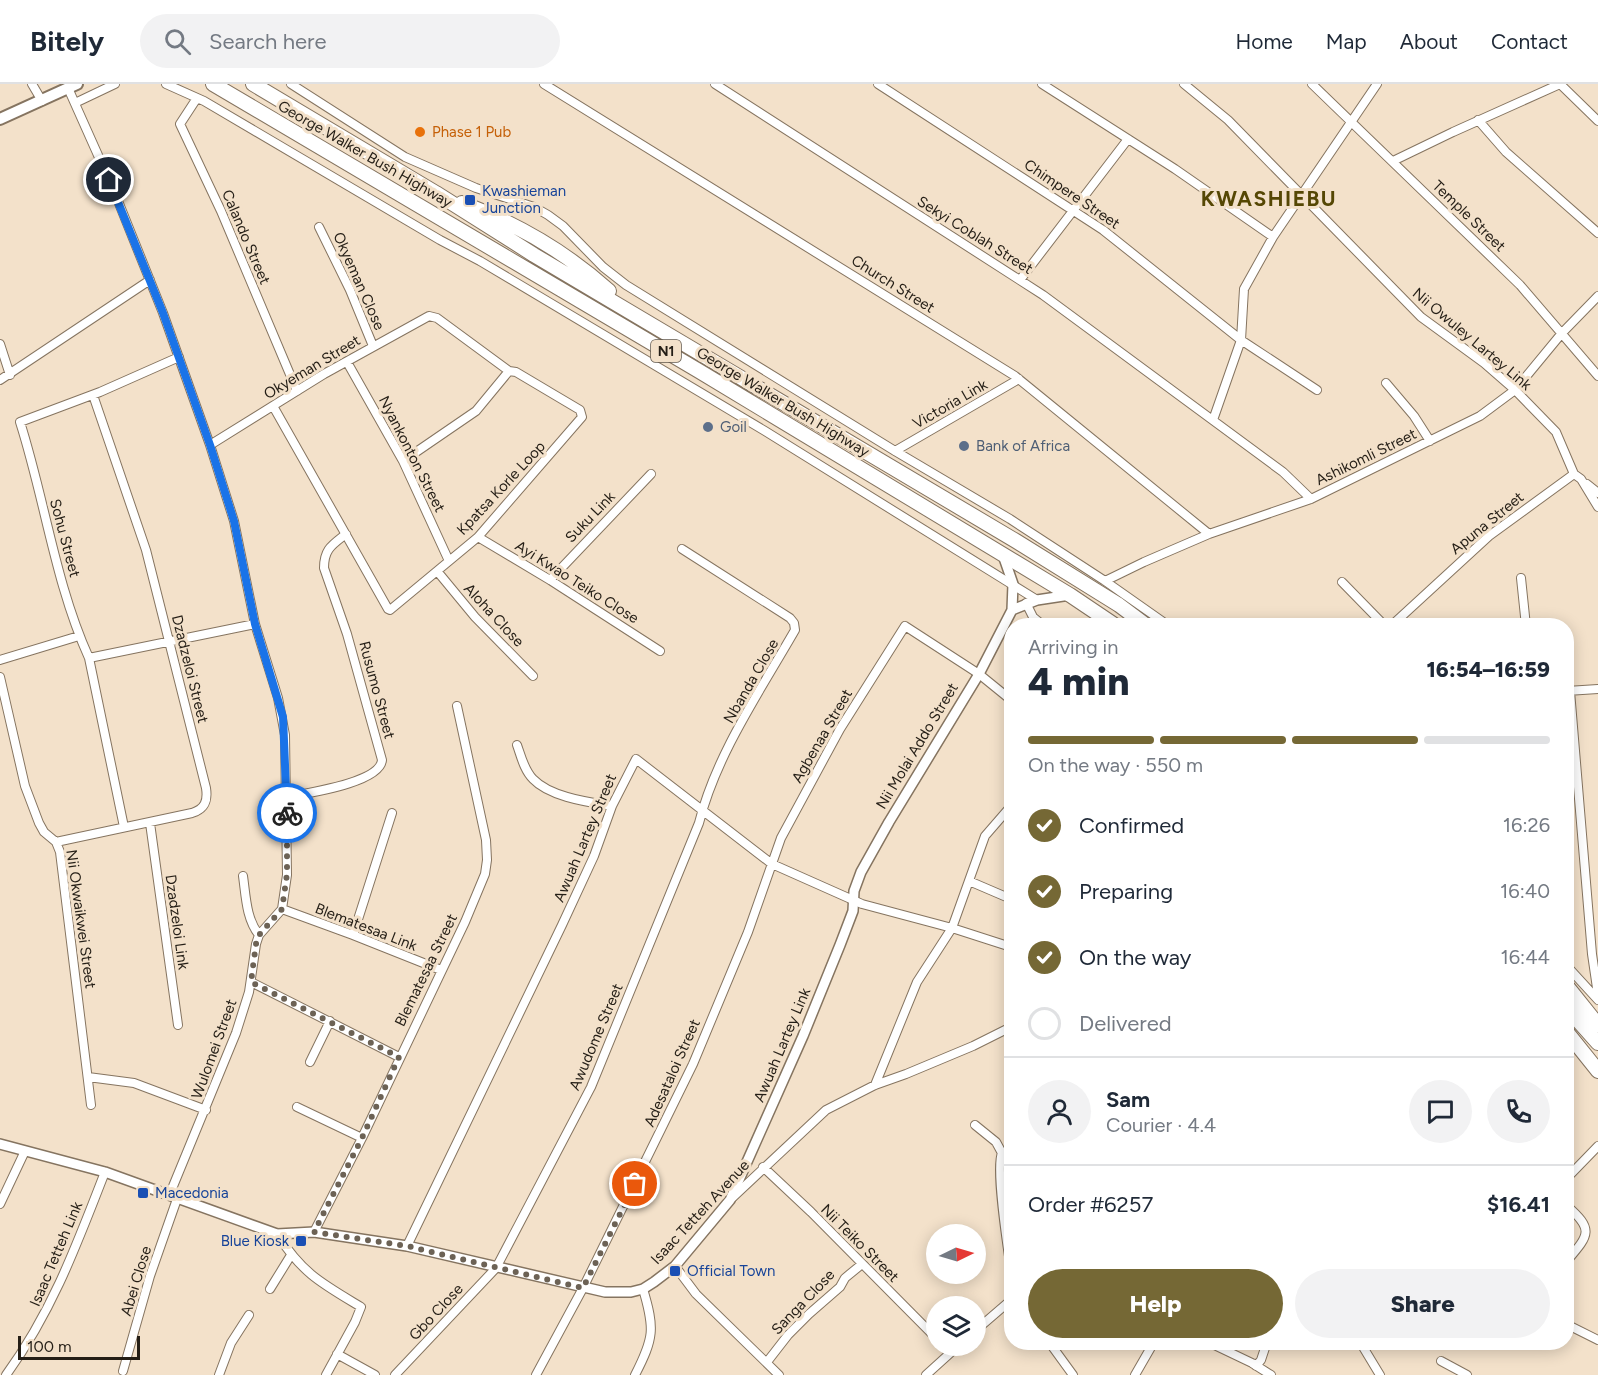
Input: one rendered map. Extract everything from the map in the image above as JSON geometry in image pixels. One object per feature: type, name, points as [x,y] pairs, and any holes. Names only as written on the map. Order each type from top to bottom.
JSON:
[{"type":"highway","name":"George Walker Bush Highway","points":[[213,84],[699,370],[1104,618]]},
{"type":"highway","name":"George Walker Bush Highway","points":[[257,86],[436,193],[494,214],[583,268],[631,311],[1016,541],[1136,618]]},
{"type":"highway","points":[[1574,995],[1598,1024]]},
{"type":"highway","points":[[1574,1016],[1598,1043]]},
{"type":"highway","points":[[1574,1041],[1598,1071]]},
{"type":"main road","points":[[0,119],[73,86]]},
{"type":"street","points":[[32,84],[42,101]]},
{"type":"street","points":[[75,103],[115,84]]},
{"type":"street","points":[[166,84],[197,98],[480,261],[765,431],[1037,600]]},
{"type":"street","points":[[291,84],[405,157],[476,188],[534,207],[548,215],[563,226],[603,267],[626,285],[895,452],[1010,519],[1158,618]]},
{"type":"street","name":"Church Street","points":[[544,84],[1019,379],[1209,534]]},
{"type":"street","name":"Sekyi Coblah Street","points":[[715,84],[1020,280],[1283,472],[1311,498]]},
{"type":"street","name":"Chimpere Street","points":[[878,84],[1103,230],[1241,340],[1317,390]]},
{"type":"street","points":[[1041,84],[1128,139],[1273,237]]},
{"type":"street","name":"Nii Owuley Lartey Link","points":[[1184,84],[1228,120],[1421,317],[1484,363],[1515,390],[1556,432],[1578,476]]},
{"type":"street","name":"Temple Street","points":[[1312,84],[1520,285],[1598,376]]},
{"type":"street","points":[[1213,420],[1241,340],[1244,289],[1273,237],[1377,84]]},
{"type":"street","points":[[1393,161],[1560,84],[1598,121]]},
{"type":"street","points":[[73,86],[75,103],[150,280],[210,445],[234,521],[255,624],[283,717],[287,797],[287,874],[282,909],[259,935],[251,925],[243,876]]},
{"type":"street","name":"Calando Street","points":[[197,98],[180,124],[221,210],[297,391]]},
{"type":"street","points":[[1478,120],[1513,159],[1598,233]]},
{"type":"street","points":[[1020,280],[1128,139]]},
{"type":"street","name":"Okyeman Close","points":[[319,227],[350,290],[373,346]]},
{"type":"street","points":[[0,380],[150,280]]},
{"type":"street","name":"Ashikomli Street","points":[[1105,581],[1209,534],[1311,498],[1480,416],[1515,390],[1562,333],[1598,296]]},
{"type":"street","name":"Okyeman Street","points":[[210,445],[373,346],[429,316]]},
{"type":"street","name":"Kpatsa Korle Loop","points":[[273,406],[388,609],[393,609],[478,537],[582,417],[580,410],[516,372],[509,371],[437,318],[429,316]]},
{"type":"street","points":[[0,344],[10,375]]},
{"type":"street","name":"Sohu Street","points":[[124,827],[89,658],[79,636],[57,564],[20,422],[179,357]]},
{"type":"street","name":"Nyankonton Street","points":[[347,362],[403,461],[449,561]]},
{"type":"street","points":[[403,461],[476,411],[509,371]]},
{"type":"street","name":"Victoria Link","points":[[895,452],[1019,379]]},
{"type":"street","points":[[1386,383],[1430,441]]},
{"type":"street","name":"Dzadzeloi Street","points":[[56,842],[198,812],[207,800],[206,788],[146,550],[93,394]]},
{"type":"street","name":"Suku Link","points":[[550,580],[651,474]]},
{"type":"street","points":[[1578,476],[1598,493]]},
{"type":"street","points":[[1578,476],[1598,507]]},
{"type":"street","name":"Apuna Street","points":[[1400,618],[1489,536],[1578,476]]},
{"type":"street","name":"Rusumo Street","points":[[287,797],[360,780],[377,771],[382,764],[347,634],[324,568],[327,548],[346,534]]},
{"type":"street","name":"Ayi Kwao Teiko Close","points":[[478,537],[660,651]]},
{"type":"street","name":"Nbanda Close","points":[[682,549],[790,618],[795,630],[747,713],[711,785],[702,809]]},
{"type":"street","name":"Nii Molai Addo Street","points":[[1002,555],[1013,584],[1012,610],[1008,618]]},
{"type":"street","name":"Aloha Close","points":[[437,572],[475,617],[533,676]]},
{"type":"street","points":[[1521,578],[1525,618]]},
{"type":"street","points":[[1342,582],[1377,618]]},
{"type":"street","points":[[1012,610],[1037,600],[1070,595]]},
{"type":"street","points":[[1026,603],[1034,618]]},
{"type":"street","points":[[89,658],[255,624]]},
{"type":"street","name":"Agbenaa Street","points":[[772,864],[781,838],[840,729],[905,626],[979,674]]},
{"type":"street","name":"Nii Molai Addo Street","points":[[852,900],[861,872],[979,674],[1004,626]]},
{"type":"street","points":[[0,660],[79,636]]},
{"type":"street","points":[[979,674],[1004,694]]},
{"type":"street","name":"Nii Okwaikwei Street","points":[[0,677],[26,786],[39,823],[56,842],[60,852],[91,1105]]},
{"type":"street","points":[[1574,691],[1598,689]]},
{"type":"street","name":"Blematesaa Street","points":[[314,1232],[362,1138],[465,922],[485,874],[488,860],[486,840],[457,706]]},
{"type":"street","points":[[517,745],[523,763],[534,781],[579,801],[612,806]]},
{"type":"street","points":[[1574,757],[1592,954],[1598,995]]},
{"type":"street","name":"Awuah Lartey Street","points":[[407,1246],[567,915],[594,856],[612,806],[636,759],[772,864],[852,900],[1004,945]]},
{"type":"street","name":"Awudome Street","points":[[496,1268],[591,1087],[699,823],[702,809]]},
{"type":"street","points":[[353,935],[392,813]]},
{"type":"street","points":[[875,1085],[917,982],[952,928],[985,836],[1004,814]]},
{"type":"street","name":"Dzadzeloi Link","points":[[150,823],[178,1025]]},
{"type":"street","name":"Adesataloi Street","points":[[536,1375],[583,1288],[693,1064],[748,932],[772,864]]},
{"type":"street","points":[[969,881],[1004,896]]},
{"type":"street","name":"Awuah Lartey Link","points":[[730,1200],[840,945],[853,911],[852,900]]},
{"type":"street","name":"Blematesaa Link","points":[[282,909],[441,970]]},
{"type":"street","name":"Wulomei Street","points":[[173,1198],[236,1033],[251,982],[259,935]]},
{"type":"street","points":[[1574,974],[1598,1000]]},
{"type":"street","points":[[251,982],[399,1057]]},
{"type":"street","points":[[310,1062],[330,1021]]},
{"type":"street","name":"Isaac Tetteh Avenue","points":[[0,1144],[105,1172],[277,1234],[314,1232],[407,1246],[583,1288],[618,1293],[643,1289],[675,1266],[730,1200],[826,1110],[875,1085],[962,1051],[1004,1030]]},
{"type":"street","points":[[88,1077],[134,1083],[206,1110]]},
{"type":"street","points":[[297,1107],[362,1138]]},
{"type":"street","points":[[975,1125],[996,1142],[1002,1153],[1000,1176],[1004,1210]]},
{"type":"street","points":[[1574,1171],[1598,1146]]},
{"type":"street","points":[[0,1204],[25,1151]]},
{"type":"street","name":"Nii Teiko Street","points":[[763,1167],[926,1328]]},
{"type":"street","name":"Isaac Tetteh Link","points":[[6,1375],[40,1323],[61,1284],[105,1172]]},
{"type":"street","name":"Abei Close","points":[[123,1371],[173,1198]]},
{"type":"street","points":[[1574,1213],[1585,1224],[1587,1232],[1574,1253]]},
{"type":"street","points":[[277,1234],[291,1255],[316,1279],[361,1307],[326,1375]]},
{"type":"street","points":[[270,1289],[291,1255]]},
{"type":"street","name":"Sanga Close","points":[[768,1362],[795,1328],[862,1264]]},
{"type":"street","points":[[675,1266],[696,1294],[779,1375]]},
{"type":"street","name":"Gbo Close","points":[[395,1375],[496,1268]]},
{"type":"street","points":[[634,1375],[649,1347],[651,1334],[651,1321],[643,1289]]},
{"type":"street","points":[[986,1322],[1004,1306]]},
{"type":"street","points":[[219,1375],[231,1343],[249,1315]]},
{"type":"street","points":[[1574,1328],[1598,1340]]},
{"type":"street","points":[[1055,1350],[1073,1375]]},
{"type":"street","points":[[1135,1375],[1149,1350]]},
{"type":"street","points":[[1226,1350],[1257,1364],[1271,1375]]},
{"type":"street","points":[[1257,1364],[1263,1350]]},
{"type":"street","points":[[1365,1350],[1380,1375]]},
{"type":"street","points":[[337,1354],[375,1375]]},
{"type":"street","points":[[926,1375],[947,1356]]},
{"type":"street","points":[[1442,1361],[1467,1375]]},
{"type":"way so far","points":[[287,813],[287,874],[282,909],[259,935],[251,982],[399,1057],[362,1138],[314,1232],[407,1246],[583,1288],[635,1184]]},
{"type":"place","name":"Phase 1 Pub","points":[[420,132]]},
{"type":"place","name":"Kwashieman Junction","points":[[470,200]]},
{"type":"place","name":"Goil","points":[[708,427]]},
{"type":"place","name":"Bank of Africa","points":[[964,446]]},
{"type":"place","name":"Macedonia","points":[[143,1193]]},
{"type":"place","name":"Blue Kiosk","points":[[301,1241]]},
{"type":"place","name":"Official Town","points":[[675,1271]]},
{"type":"district","name":"KWASHIEBU","points":[[1269,198]]},
{"type":"route","points":[[109,180],[163,313],[210,445],[234,521],[255,624],[283,717],[287,813]]}]
